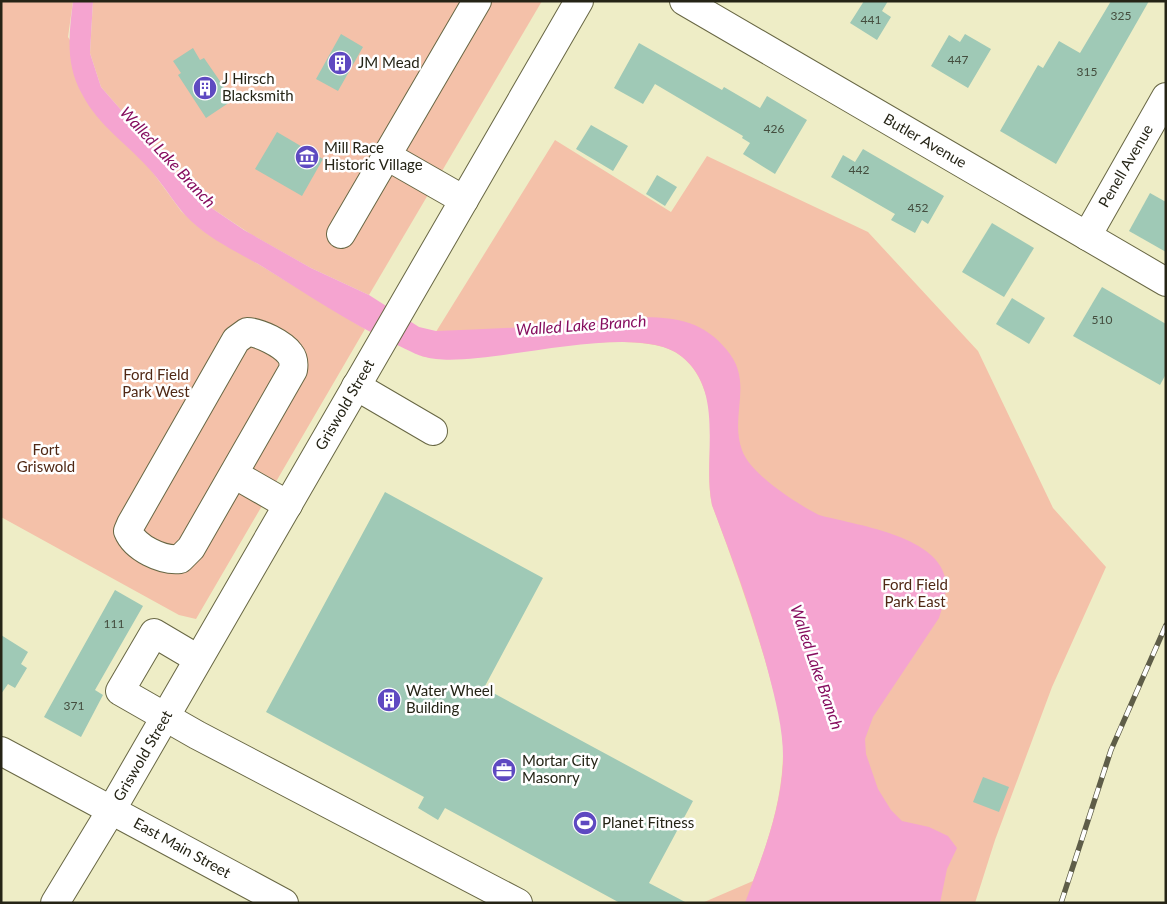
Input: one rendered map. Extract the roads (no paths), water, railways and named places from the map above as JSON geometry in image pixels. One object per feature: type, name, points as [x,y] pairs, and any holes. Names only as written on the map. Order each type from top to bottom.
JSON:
[{"type":"street","points":[[341,234],[477,1]]},
{"type":"street","name":"Griswold Street","points":[[55,903],[112,809],[579,1]]},
{"type":"street","name":"Butler Avenue","points":[[684,1],[717,10],[1087,236],[1166,282]]},
{"type":"street","name":"Penell Avenue","points":[[1087,236],[1166,97]]},
{"type":"street","points":[[387,156],[464,200]]},
{"type":"street","points":[[255,332],[290,352],[294,360],[293,370],[234,474],[191,548],[180,559],[163,558],[131,538],[128,531],[130,524],[236,340],[241,335],[255,332]]},
{"type":"street","points":[[356,386],[434,431]]},
{"type":"street","points":[[234,474],[288,505]]},
{"type":"street","points":[[198,659],[154,633],[120,691],[165,717],[511,901]]},
{"type":"street","name":"East Main Street","points":[[1,751],[284,903]]},
{"type":"water","name":"Walled Lake Branch","points":[[73,1],[93,1],[90,53],[101,87],[191,190],[213,209],[244,230],[311,268],[369,295],[419,327],[436,331],[565,324],[644,317],[675,319],[700,327],[726,349],[734,361],[739,374],[739,437],[742,450],[754,469],[787,496],[819,515],[892,534],[926,551],[938,563],[945,577],[946,587],[939,618],[873,717],[865,739],[866,754],[878,789],[891,810],[902,821],[929,827],[948,836],[957,848],[947,869],[940,903],[745,903],[769,835],[778,800],[783,764],[781,729],[777,706],[756,629],[712,505],[708,406],[703,387],[695,370],[681,356],[660,346],[632,342],[599,343],[461,359],[436,359],[410,351],[345,318],[199,228],[181,210],[143,162],[105,126],[82,94],[73,71],[70,49],[70,25]]},
{"type":"railway","points":[[1061,903],[1111,750],[1166,625]]},
{"type":"place","name":"JM Mead","points":[[340,63]]},
{"type":"place","name":"J Hirsch Blacksmith","points":[[205,88]]},
{"type":"place","name":"Mill Race Historic Village","points":[[307,157]]},
{"type":"place","name":"Water Wheel Building","points":[[389,700]]},
{"type":"place","name":"Mortar City Masonry","points":[[504,770]]},
{"type":"place","name":"Planet Fitness","points":[[585,823]]},
{"type":"park label","name":"Ford Field Park West","points":[[156,384]]},
{"type":"park label","name":"Fort Griswold","points":[[46,458]]},
{"type":"park label","name":"Ford Field Park East","points":[[915,594]]}]
